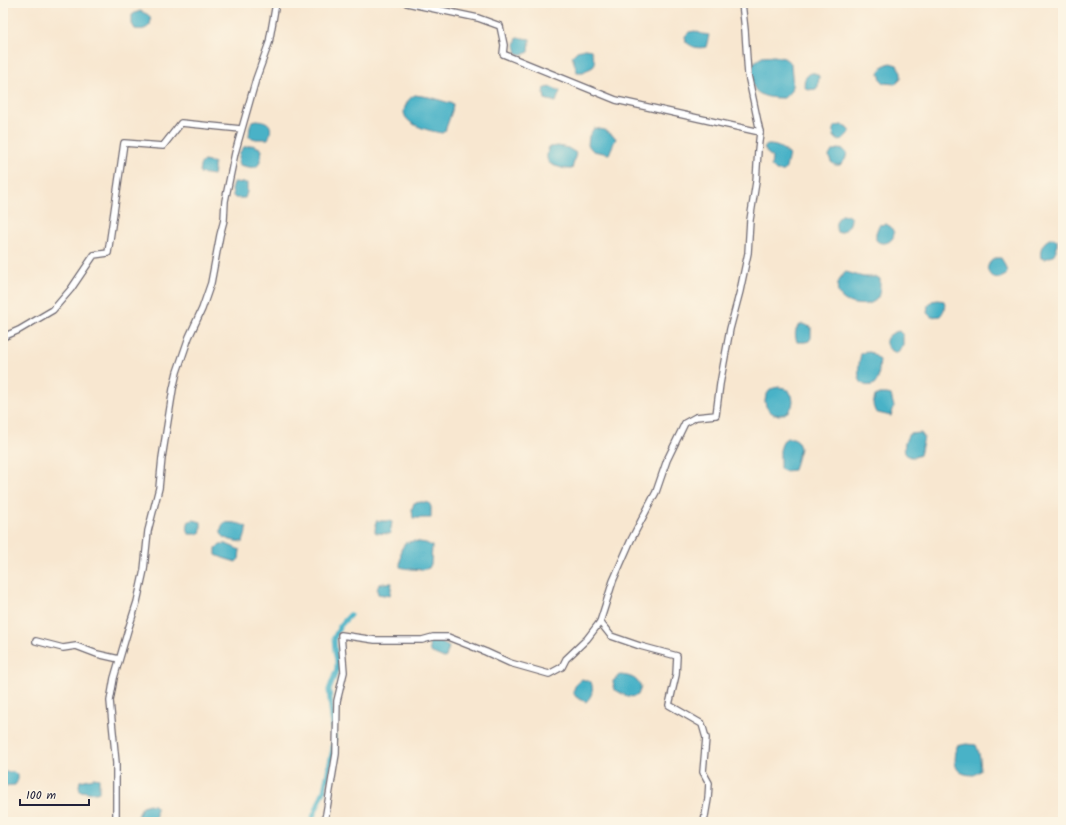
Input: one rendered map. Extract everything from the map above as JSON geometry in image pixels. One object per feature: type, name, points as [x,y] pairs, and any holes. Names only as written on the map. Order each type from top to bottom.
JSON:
[{"type":"street","points":[[116,822],[116,763],[110,701],[114,678],[137,602],[144,570],[148,531],[159,488],[162,458],[177,372],[189,337],[202,309],[211,283],[224,220],[225,200],[235,153],[256,79],[270,43],[276,3]]},
{"type":"street","points":[[407,3],[478,18],[500,26],[504,45],[503,54],[616,100],[760,132]]},
{"type":"street","points":[[324,822],[336,754],[337,701],[344,672],[341,635],[375,640],[422,640],[433,637],[448,637],[510,663],[549,674],[562,667],[566,659],[586,640],[600,622],[613,581],[628,547],[656,492],[667,460],[685,423],[696,417],[716,415],[730,329],[748,253],[750,220],[756,182],[760,132],[748,75],[742,3]]},
{"type":"street","points":[[3,337],[53,310],[71,289],[94,255],[108,253],[124,143],[163,146],[181,123],[241,129]]},
{"type":"street","points":[[600,622],[611,636],[677,656],[676,676],[669,705],[702,724],[706,738],[703,772],[709,783],[704,822]]},
{"type":"street","points":[[36,641],[63,648],[76,646],[97,654],[120,659]]},
{"type":"water","points":[[140,11],[146,13],[151,19],[150,25],[147,28],[140,30],[135,29],[132,24],[132,15]]},
{"type":"water","points":[[695,31],[709,35],[706,47],[695,47],[686,42],[685,36],[689,32]]},
{"type":"water","points":[[517,38],[530,39],[529,52],[523,54],[517,53],[515,45]]},
{"type":"water","points":[[585,49],[591,50],[595,63],[593,67],[583,72],[577,72],[572,56],[577,51]]},
{"type":"water","points":[[774,56],[784,58],[791,63],[792,87],[790,92],[784,98],[768,97],[759,93],[753,86],[753,63],[762,57]]},
{"type":"water","points":[[890,63],[897,65],[901,73],[901,78],[895,84],[884,83],[881,80],[879,73],[883,66]]},
{"type":"water","points":[[811,73],[815,73],[819,76],[818,86],[816,89],[807,90],[804,80]]},
{"type":"water","points":[[551,87],[560,91],[556,102],[545,99],[545,88]]},
{"type":"water","points":[[415,95],[429,97],[453,104],[445,131],[442,133],[416,126],[406,118],[404,113],[405,107],[410,99]]},
{"type":"water","points":[[257,120],[265,122],[269,125],[270,134],[268,139],[256,139],[249,137],[252,121]]},
{"type":"water","points":[[842,125],[850,132],[839,141],[834,136],[834,131],[835,126]]},
{"type":"water","points":[[594,128],[605,130],[616,138],[609,154],[593,151],[588,145],[589,136]]},
{"type":"water","points":[[252,145],[262,150],[259,164],[255,167],[240,165],[238,162],[240,152],[244,147]]},
{"type":"water","points":[[768,145],[779,147],[789,154],[784,171],[776,171],[771,166],[772,158],[764,147]]},
{"type":"water","points":[[558,146],[568,148],[576,153],[572,169],[564,169],[549,163],[547,155],[549,147]]},
{"type":"water","points":[[838,149],[844,150],[847,154],[845,160],[840,165],[835,165],[831,162],[829,156],[832,151]]},
{"type":"water","points":[[204,161],[214,163],[213,175],[200,173],[200,166]]},
{"type":"water","points":[[234,182],[247,183],[245,198],[235,198],[233,196],[232,190]]},
{"type":"water","points":[[842,215],[847,215],[851,218],[851,221],[848,227],[840,233],[837,232],[836,225],[838,219]]},
{"type":"water","points":[[886,224],[891,227],[894,233],[892,239],[884,243],[878,242],[876,240],[876,233],[879,225]]},
{"type":"water","points":[[1053,238],[1057,240],[1057,248],[1053,256],[1044,259],[1041,258],[1043,245]]},
{"type":"water","points":[[995,258],[1001,258],[1007,272],[1006,275],[1000,278],[992,277],[988,272],[990,262]]},
{"type":"water","points":[[846,272],[863,277],[877,277],[880,279],[880,291],[878,297],[868,304],[861,305],[846,301],[841,297],[838,291],[838,284],[841,277]]},
{"type":"water","points":[[932,301],[944,301],[944,311],[940,316],[931,317],[927,313],[928,305]]},
{"type":"water","points":[[802,324],[811,327],[811,338],[809,341],[797,342],[796,331]]},
{"type":"water","points":[[899,331],[903,335],[903,345],[897,353],[888,347],[886,341],[890,335]]},
{"type":"water","points":[[866,351],[872,353],[880,360],[878,379],[875,384],[868,386],[861,381],[859,376],[861,354]]},
{"type":"water","points":[[779,387],[789,391],[793,401],[789,411],[779,415],[769,411],[765,401],[769,391]]},
{"type":"water","points":[[880,394],[891,395],[894,407],[891,416],[875,411],[873,405],[875,396]]},
{"type":"water","points":[[921,433],[924,437],[920,455],[909,457],[906,455],[904,448],[909,434]]},
{"type":"water","points":[[787,438],[797,440],[800,448],[794,470],[785,471],[780,469],[780,450],[783,441]]},
{"type":"water","points":[[414,503],[429,503],[431,507],[431,518],[413,518],[412,509]]},
{"type":"water","points":[[194,520],[201,522],[200,533],[189,534],[188,523],[189,521]]},
{"type":"water","points":[[376,521],[392,522],[390,534],[375,532]]},
{"type":"water","points":[[224,523],[236,523],[247,527],[243,542],[229,540],[222,535],[221,528]]},
{"type":"water","points":[[413,541],[426,543],[432,546],[431,564],[429,568],[418,570],[400,567],[401,550],[405,543]]},
{"type":"water","points":[[220,544],[226,544],[240,550],[239,559],[236,562],[216,555],[216,548]]},
{"type":"water","points":[[392,583],[390,596],[378,594],[377,590],[379,584]]},
{"type":"water","points":[[431,640],[438,641],[449,647],[446,657],[444,658],[430,652],[429,644]]},
{"type":"water","points":[[620,675],[630,677],[637,681],[641,687],[638,695],[632,697],[614,689],[613,681]]},
{"type":"water","points":[[582,679],[591,682],[592,685],[592,693],[586,702],[576,697],[573,692],[576,684]]},
{"type":"water","points":[[966,744],[976,745],[979,755],[980,771],[974,775],[962,773],[956,766],[955,757],[957,746]]},
{"type":"water","points":[[3,772],[14,772],[17,775],[17,782],[15,785],[3,786]]},
{"type":"water","points":[[94,778],[99,779],[99,792],[80,791],[80,781]]},
{"type":"water","points":[[149,804],[156,807],[156,822],[137,822],[142,806]]},
{"type":"waterway","points":[[311,822],[324,790],[333,749],[334,737],[329,690],[337,669],[334,638],[340,626],[350,615]]}]
